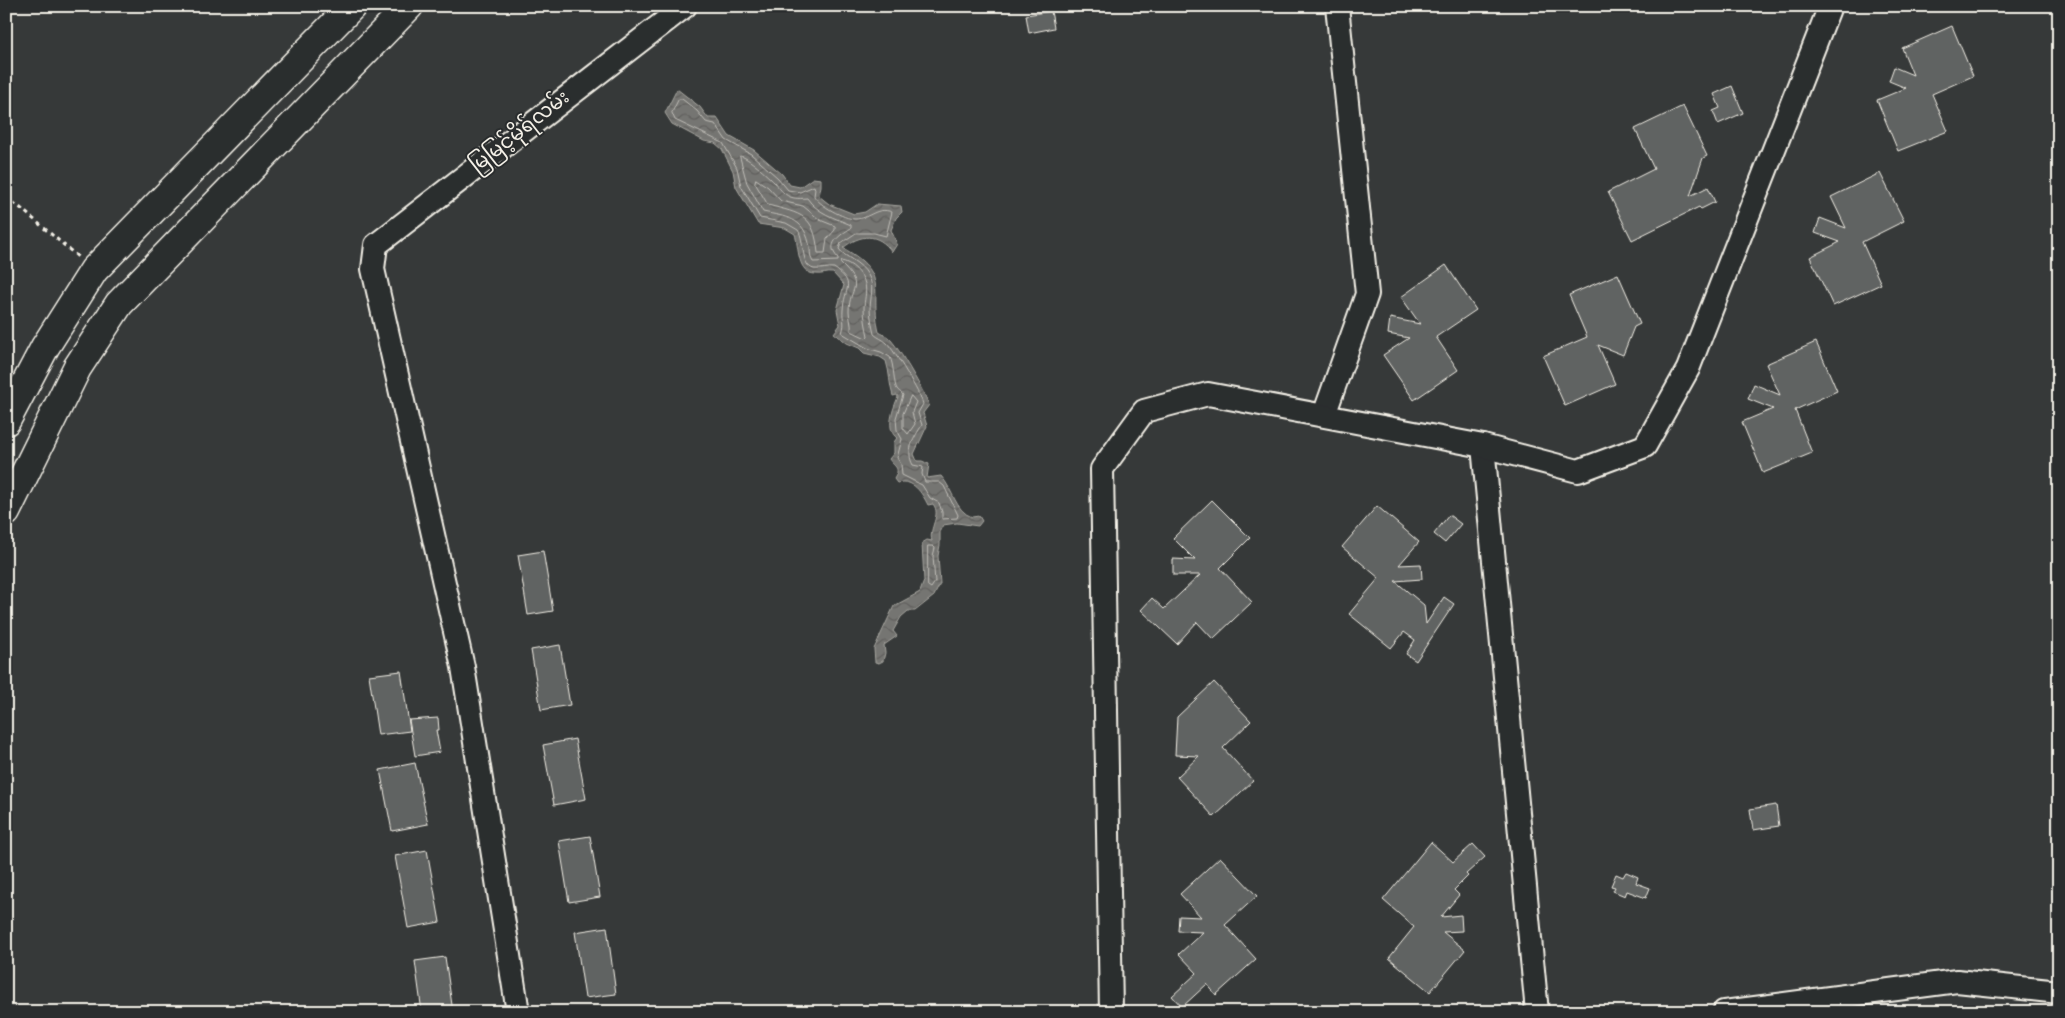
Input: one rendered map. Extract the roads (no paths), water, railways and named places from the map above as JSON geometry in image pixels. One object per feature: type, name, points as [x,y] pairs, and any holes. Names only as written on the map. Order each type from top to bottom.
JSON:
[{"type":"main road","points":[[6,421],[45,347],[94,270],[352,6]]},
{"type":"main road","points":[[6,512],[77,368],[119,304],[409,6]]},
{"type":"street","name":"မြမြင့်မိုရ်လမ်း","points":[[518,1012],[463,667],[373,269],[376,245],[685,6]]},
{"type":"street","points":[[1324,415],[1367,294],[1337,6]]},
{"type":"street","points":[[1111,1012],[1102,469],[1144,411],[1208,394],[1483,446],[1578,471],[1645,446],[1688,369],[1830,6]]},
{"type":"street","points":[[1483,446],[1537,1012]]},
{"type":"street","points":[[1724,1012],[1957,981],[2059,992]]},
{"type":"water","points":[[677,89],[700,107],[708,118],[717,118],[729,136],[754,150],[782,174],[790,185],[800,187],[813,178],[821,179],[819,196],[829,204],[854,214],[865,212],[877,204],[901,206],[902,212],[896,218],[891,230],[897,244],[892,252],[881,241],[869,237],[856,240],[843,248],[867,266],[873,275],[879,332],[887,336],[893,343],[927,399],[929,405],[923,413],[927,426],[914,454],[917,461],[929,464],[927,478],[941,476],[962,510],[972,517],[979,516],[982,521],[978,526],[957,523],[943,525],[940,530],[938,556],[940,584],[934,596],[915,611],[908,611],[901,617],[893,631],[897,636],[884,645],[883,661],[879,663],[875,662],[874,649],[894,606],[920,592],[924,581],[922,543],[927,540],[932,541],[931,536],[936,517],[933,504],[928,505],[916,488],[908,483],[897,483],[894,479],[897,470],[889,459],[894,453],[894,442],[897,438],[891,429],[891,419],[898,397],[897,395],[893,396],[886,361],[880,357],[864,353],[834,333],[840,325],[837,310],[844,285],[833,273],[816,274],[805,270],[800,259],[795,234],[785,228],[758,224],[736,187],[733,171],[722,149],[715,143],[704,141],[672,124],[665,113]]}]
